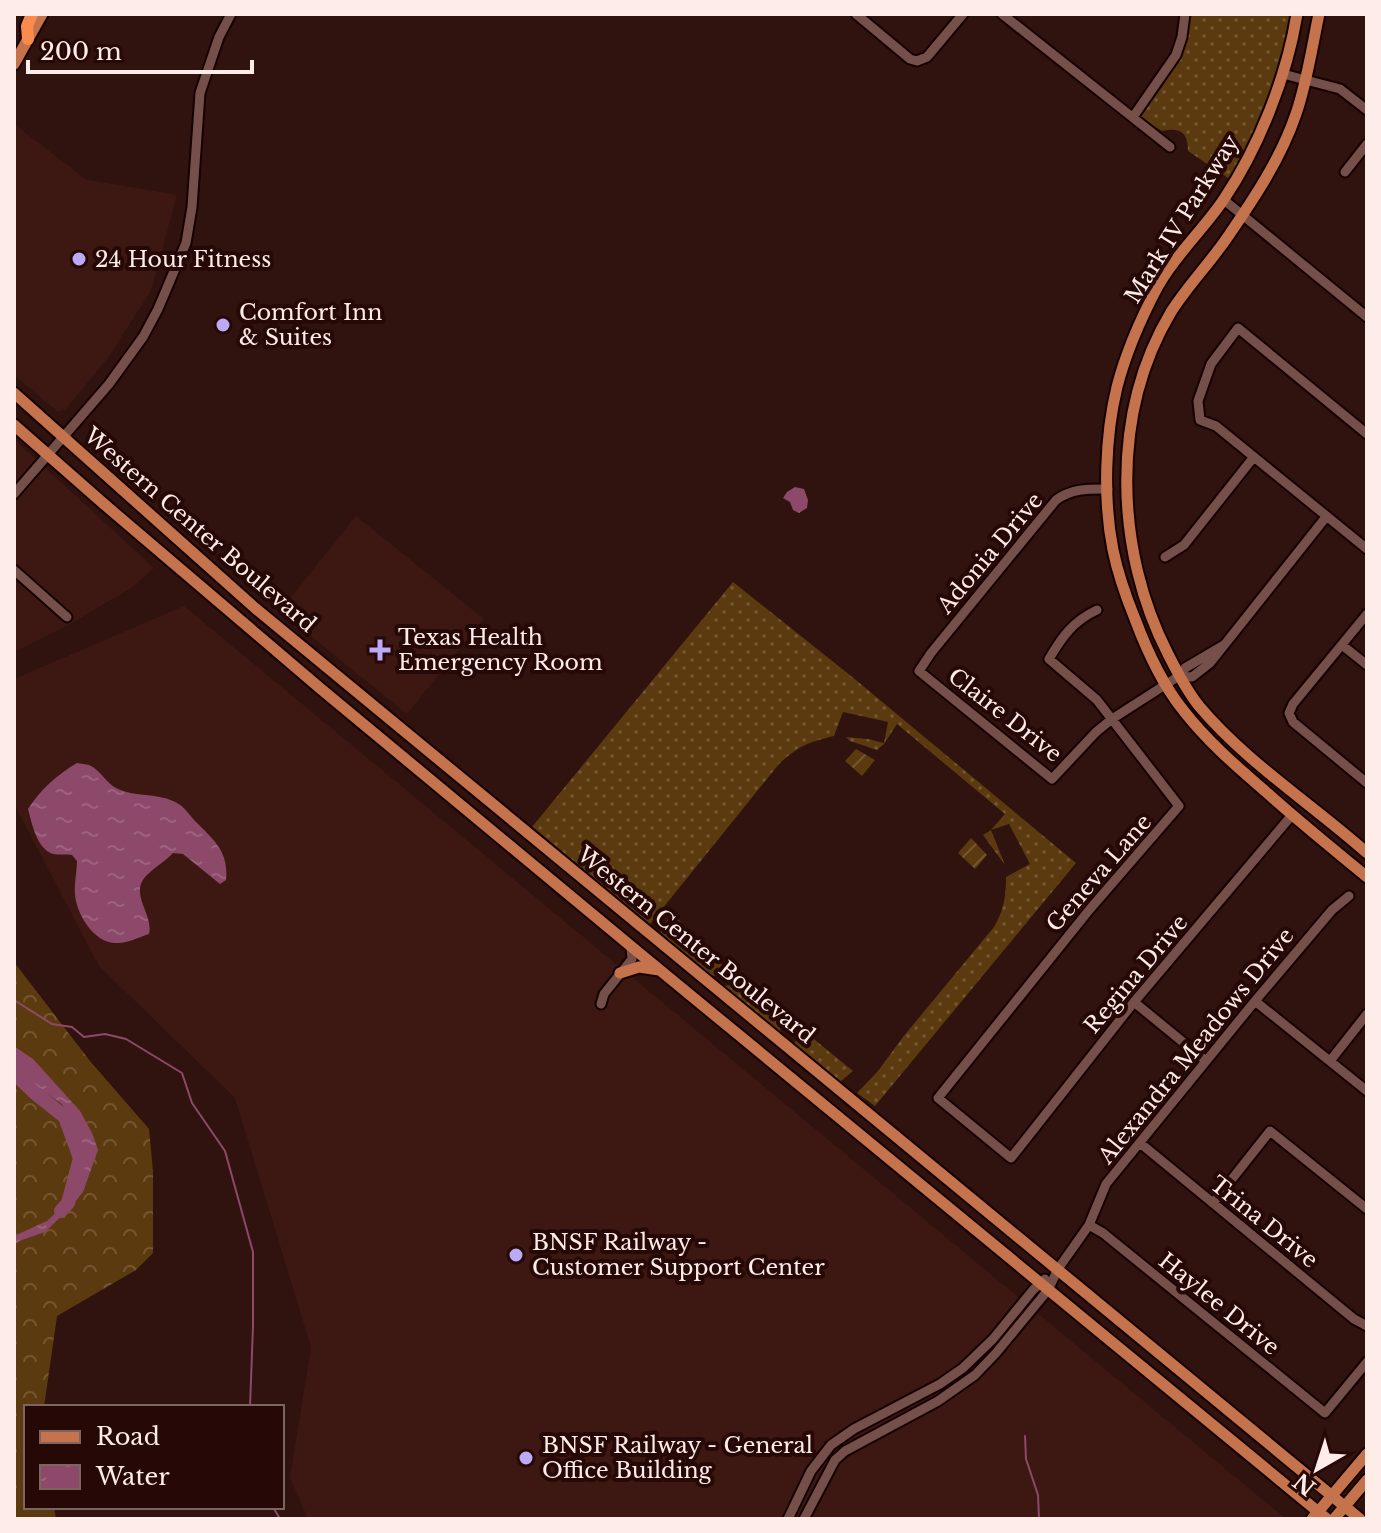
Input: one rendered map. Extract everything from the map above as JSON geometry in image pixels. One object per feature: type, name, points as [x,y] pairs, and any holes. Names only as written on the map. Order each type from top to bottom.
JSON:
[{"type":"highway","points":[[28,39],[27,26],[32,14]]},
{"type":"main road","points":[[14,64],[42,14]]},
{"type":"main road","name":"Mark IV Parkway","points":[[1297,14],[1283,74],[1251,153],[1224,200],[1160,284],[1132,341],[1117,388],[1109,441],[1108,510],[1122,586],[1142,637],[1165,684],[1182,710],[1218,750],[1367,877]]},
{"type":"main road","name":"Mark IV Parkway","points":[[1319,14],[1296,116],[1268,177],[1171,313],[1152,352],[1133,416],[1127,464],[1127,512],[1133,556],[1149,610],[1159,637],[1197,704],[1224,733],[1367,853]]},
{"type":"main road","name":"Western Center Boulevard","points":[[14,393],[255,608],[1360,1519]]},
{"type":"main road","name":"Western Center Boulevard","points":[[14,425],[321,689],[1319,1517]]},
{"type":"main road","points":[[180,570],[194,554]]},
{"type":"main road","points":[[321,689],[335,673]]},
{"type":"main road","points":[[491,829],[507,830],[519,826]]},
{"type":"main road","points":[[631,947],[652,936]]},
{"type":"main road","points":[[620,973],[639,967],[660,971]]},
{"type":"main road","points":[[831,1110],[846,1094]]},
{"type":"main road","points":[[1319,1517],[1367,1454]]},
{"type":"main road","points":[[1334,1519],[1367,1480]]},
{"type":"street","points":[[14,494],[109,384],[143,337],[158,309],[186,243],[192,207],[200,93],[219,37],[231,14]]},
{"type":"street","points":[[856,14],[910,59],[917,61],[927,57],[963,14]]},
{"type":"street","points":[[1002,14],[1170,147]]},
{"type":"street","points":[[1133,117],[1176,55],[1185,14]]},
{"type":"street","points":[[1283,74],[1340,89],[1367,110]]},
{"type":"street","points":[[1345,172],[1367,144]]},
{"type":"street","points":[[1224,200],[1367,317]]},
{"type":"street","points":[[1367,434],[1238,328],[1211,364],[1198,401],[1200,420],[1216,426],[1367,549]]},
{"type":"street","points":[[1165,557],[1184,545],[1253,458]]},
{"type":"street","name":"Adonia Drive","points":[[919,671],[1056,500],[1072,491],[1108,489]]},
{"type":"street","name":"Claire Drive","points":[[919,671],[1052,779],[1112,719],[1224,645],[1326,517]]},
{"type":"street","points":[[14,570],[67,617]]},
{"type":"street","name":"Geneva Lane","points":[[1011,1158],[938,1098],[1090,909],[1179,806],[1097,700],[1049,659],[1081,618],[1097,610]]},
{"type":"street","points":[[1367,614],[1293,704],[1289,713],[1293,722],[1367,783]]},
{"type":"street","points":[[1342,645],[1367,665]]},
{"type":"street","name":"Regina Drive","points":[[1011,1158],[1134,1002],[1292,815]]},
{"type":"street","name":"Alexandra Meadows Drive","points":[[1044,1286],[1089,1225],[1106,1184],[1255,1001],[1332,910],[1349,896]]},
{"type":"street","points":[[601,1004],[604,994],[632,959],[631,947]]},
{"type":"street","points":[[1255,1001],[1367,1091]]},
{"type":"street","points":[[1134,1002],[1206,1061]]},
{"type":"street","points":[[1330,1061],[1367,1014]]},
{"type":"street","points":[[1213,1203],[1270,1131],[1367,1209]]},
{"type":"street","name":"Trina Drive","points":[[1140,1143],[1354,1319],[1367,1326]]},
{"type":"street","name":"Haylee Drive","points":[[1089,1225],[1103,1233],[1325,1413],[1367,1362]]},
{"type":"street","points":[[788,1519],[811,1471],[836,1441],[963,1368],[1044,1286]]},
{"type":"street","points":[[804,1519],[835,1460],[845,1451],[936,1403],[975,1375],[1008,1340],[1044,1286]]},
{"type":"street","points":[[931,1389],[936,1403]]},
{"type":"street","points":[[836,1441],[845,1451]]},
{"type":"shaded area","points":[[14,124],[87,180],[177,195],[151,291],[107,359],[66,409],[58,412],[14,375]]},
{"type":"shaded area","points":[[14,439],[154,568],[133,587],[14,652]]},
{"type":"shaded area","points":[[356,516],[484,619],[407,714],[280,611]]},
{"type":"shaded area","points":[[184,606],[1286,1519],[308,1519],[290,1478],[311,1347],[235,1098],[99,966],[14,804],[14,679]]},
{"type":"green space","points":[[1189,14],[1290,14],[1268,99],[1231,180],[1188,151],[1182,132],[1162,131],[1139,117],[1169,76],[1186,44]]},
{"type":"green space","points":[[733,582],[1076,863],[875,1106],[857,1093],[994,927],[1004,903],[1006,877],[1030,864],[1009,824],[991,830],[1005,814],[897,724],[884,744],[877,750],[846,737],[884,743],[888,722],[843,712],[834,736],[792,753],[779,764],[650,924],[532,827]]},
{"type":"green space","points":[[856,749],[875,760],[862,776],[845,761]]},
{"type":"green space","points":[[991,830],[1005,865],[983,835]]},
{"type":"green space","points":[[971,838],[987,855],[975,869],[958,853]]},
{"type":"green space","points":[[669,918],[677,918],[682,923],[678,929],[734,974],[711,976],[662,935],[660,929]]},
{"type":"green space","points":[[14,962],[90,1061],[149,1129],[153,1171],[153,1253],[136,1270],[57,1316],[44,1405],[24,1405],[24,1509],[54,1509],[56,1519],[14,1519]]},
{"type":"green space","points":[[732,985],[770,1009],[781,1034],[723,986]]},
{"type":"green space","points":[[788,1018],[853,1071],[840,1082],[793,1044],[796,1041]]},
{"type":"water","points":[[795,487],[804,489],[808,500],[807,508],[799,513],[783,498]]},
{"type":"water","points":[[77,763],[93,767],[118,789],[181,805],[219,847],[225,862],[226,880],[220,884],[183,854],[173,853],[142,881],[140,896],[150,926],[149,934],[118,943],[95,934],[83,919],[76,902],[77,861],[72,855],[53,854],[42,846],[28,809],[50,783]]},
{"type":"water","points":[[14,1046],[34,1060],[80,1111],[98,1150],[83,1192],[71,1207],[45,1232],[14,1245],[14,1236],[47,1221],[60,1209],[78,1185],[82,1157],[75,1130],[62,1104],[14,1068]]},
{"type":"waterway","points":[[14,1000],[52,1024],[72,1027],[84,1037],[105,1034],[126,1039],[182,1073],[192,1103],[225,1151],[253,1252],[250,1405]]},
{"type":"waterway","points":[[14,1073],[65,1117],[80,1158],[68,1203],[61,1211]]},
{"type":"waterway","points":[[1025,1436],[1026,1459],[1038,1495],[1039,1519]]},
{"type":"waterway","points":[[274,1509],[280,1519]]},
{"type":"place","name":"24 Hour Fitness","points":[[79,259]]},
{"type":"place","name":"Comfort Inn & Suites","points":[[223,325]]},
{"type":"place","name":"Texas Health Emergency Room","points":[[380,650]]},
{"type":"place","name":"BNSF Railway - Customer Support Center","points":[[516,1255]]},
{"type":"place","name":"BNSF Railway - General Office Building","points":[[526,1458]]}]
